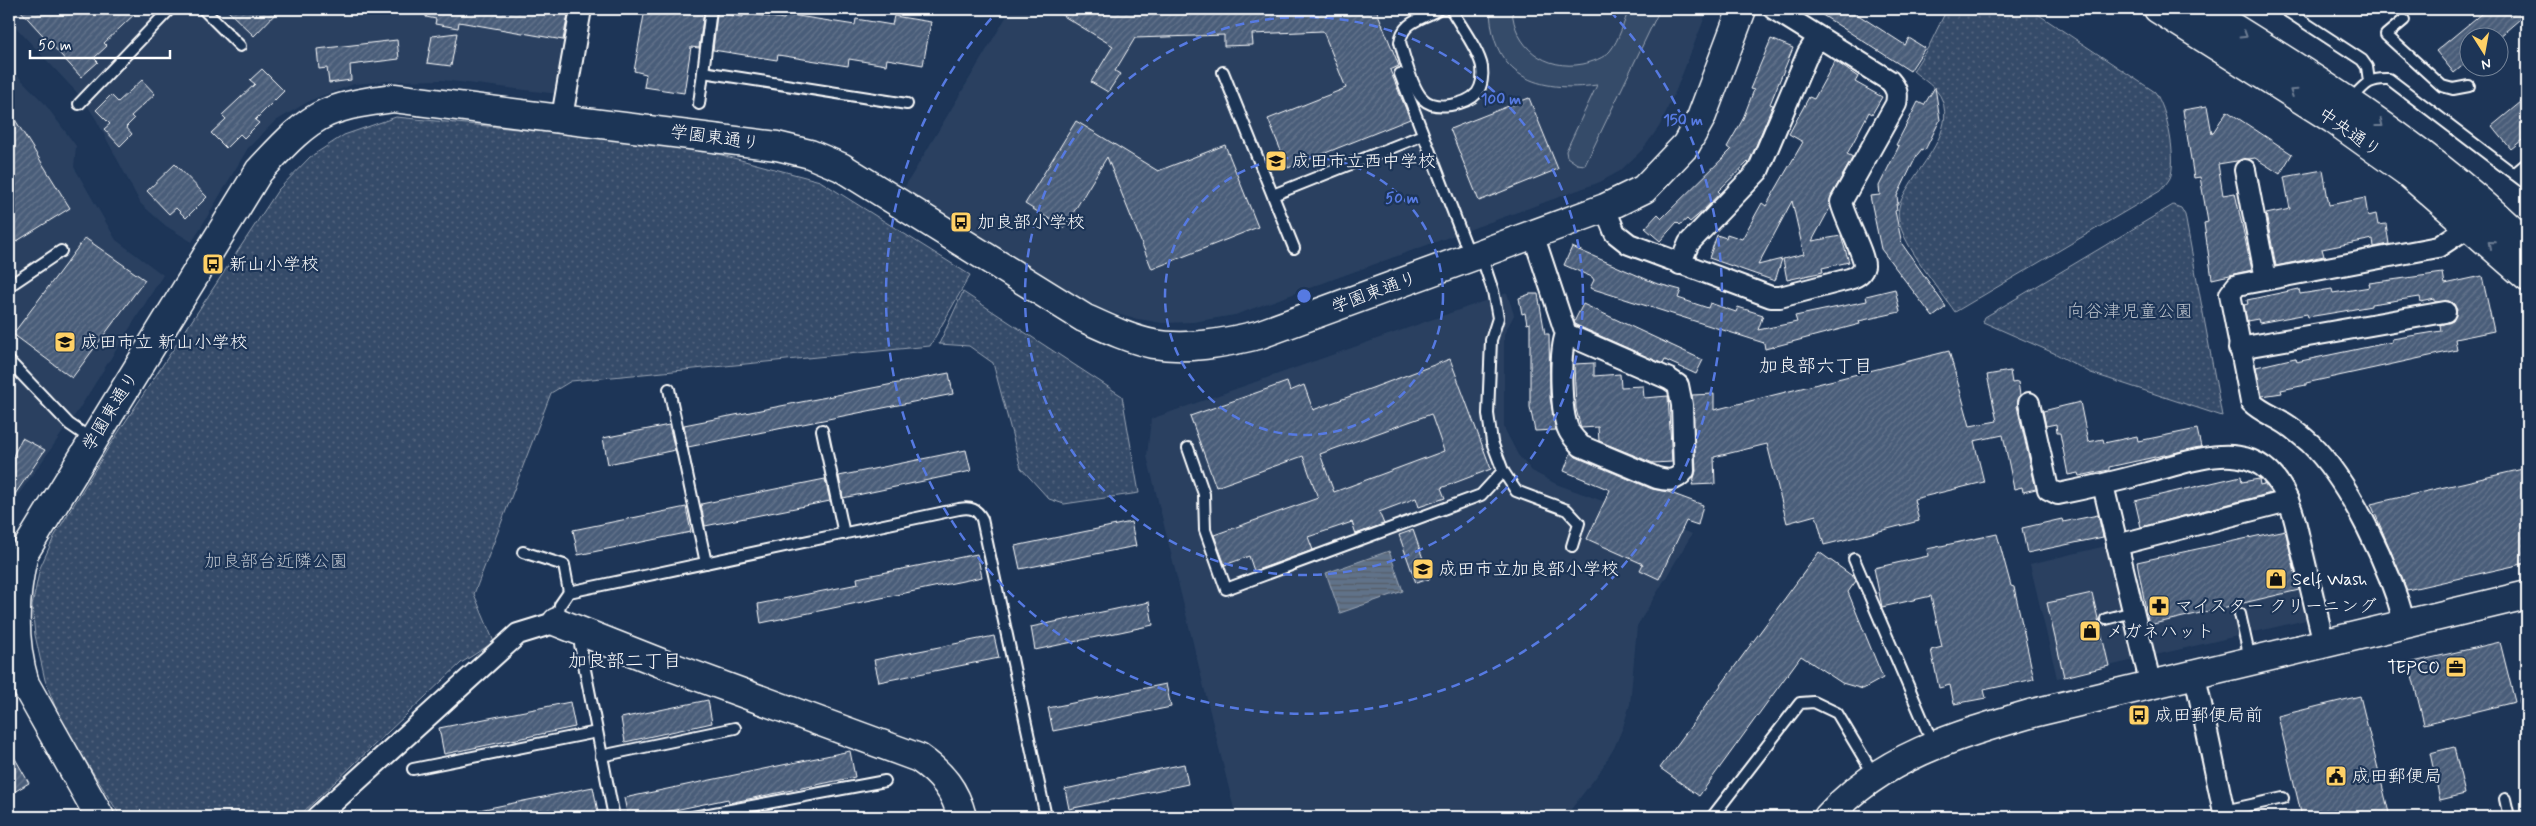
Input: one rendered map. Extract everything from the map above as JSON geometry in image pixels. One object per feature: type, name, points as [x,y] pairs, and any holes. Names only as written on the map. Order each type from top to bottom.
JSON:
[{"type":"street","points":[[562,117],[581,9]]},
{"type":"street","name":"学園東通り","points":[[100,817],[25,684],[18,660],[14,619],[17,582],[24,553],[259,171],[292,137],[325,113],[361,102],[394,98],[562,117],[777,146],[810,154],[841,166],[1084,318],[1125,336],[1154,344],[1224,343],[1258,335],[1604,208],[1644,189],[1686,145],[1701,118],[1742,9]]},
{"type":"street","points":[[1604,208],[1615,233],[1621,240],[1642,250],[1771,297],[1780,297],[1849,279],[1857,276],[1862,271],[1864,264],[1862,256],[1841,202],[1896,104],[1898,96],[1896,87],[1890,81],[1774,9]]},
{"type":"street","name":"中央通り","points":[[2158,9],[2342,110],[2452,179],[2527,245]]},
{"type":"street","name":"中央通り","points":[[2203,9],[2342,110],[2406,172],[2527,277]]},
{"type":"street","points":[[1680,264],[1689,243],[1758,171],[1808,53],[1818,37]]},
{"type":"street","points":[[2245,170],[2266,279]]},
{"type":"street","points":[[2405,624],[2398,598],[2376,548],[2331,466],[2289,425],[2271,417],[2251,402],[2230,294],[2237,285],[2438,247],[2470,226]]},
{"type":"street","points":[[1533,234],[1566,334],[1561,354],[1564,409],[1565,418],[1573,437],[1582,446],[1657,478],[1669,480],[1680,476],[1684,470],[1682,405],[1678,385],[1669,379],[1566,334]]},
{"type":"street","points":[[2239,348],[2446,312]]},
{"type":"street","points":[[2029,404],[2048,489],[2058,494],[2103,485],[2205,456],[2228,454],[2243,457],[2268,471],[2279,483],[2292,510],[2324,644]]},
{"type":"street","points":[[2103,485],[2151,686]]},
{"type":"street","points":[[2117,545],[2288,501]]},
{"type":"street","points":[[1828,817],[1848,797],[1875,777],[1933,744],[1955,736],[2033,713],[2195,676],[2527,595]]},
{"type":"street","points":[[317,817],[518,634],[567,626],[661,664],[920,758],[938,772],[952,789],[962,817]]},
{"type":"street","points":[[2195,676],[2225,814]]},
{"type":"lane","points":[[79,104],[170,9]]},
{"type":"lane","points":[[203,9],[240,46]]},
{"type":"lane","points":[[699,104],[711,9]]},
{"type":"lane","points":[[1438,9],[1407,25],[1401,34],[1400,42],[1415,87],[1423,100],[1438,105],[1463,101],[1477,93],[1482,80],[1482,65],[1451,9]]},
{"type":"lane","points":[[2284,9],[2362,60],[2367,67],[2368,81]]},
{"type":"lane","points":[[2404,20],[2386,35],[2442,86],[2453,90],[2469,86]]},
{"type":"lane","points":[[703,72],[907,104]]},
{"type":"lane","points":[[1222,72],[1294,248]]},
{"type":"lane","points":[[1400,74],[1423,135],[1475,255],[1493,291],[1498,318],[1491,340],[1488,414],[1492,442],[1503,471],[1516,491],[1567,510],[1579,523],[1572,546]]},
{"type":"lane","points":[[2342,110],[2368,81],[2376,78],[2390,79],[2527,184]]},
{"type":"lane","points":[[1273,195],[1423,135]]},
{"type":"lane","points":[[2514,174],[2527,163]]},
{"type":"lane","points":[[9,286],[61,251]]},
{"type":"lane","points":[[9,361],[69,424],[92,440]]},
{"type":"lane","points":[[669,389],[706,563]]},
{"type":"lane","points":[[822,430],[844,534]]},
{"type":"lane","points":[[1188,448],[1204,494],[1205,530],[1226,590],[1481,495],[1503,471]]},
{"type":"lane","points":[[613,817],[597,732],[560,605],[569,592],[966,508],[979,512],[995,577],[1046,817]]},
{"type":"lane","points":[[524,552],[564,565],[569,592]]},
{"type":"lane","points":[[1854,559],[1933,744]]},
{"type":"lane","points":[[2106,619],[2133,612]]},
{"type":"lane","points":[[2240,614],[2251,662]]},
{"type":"lane","points":[[1712,817],[1800,703],[1814,702],[1837,713],[1875,777]]},
{"type":"lane","points":[[602,756],[735,728]]},
{"type":"lane","points":[[413,769],[597,732]]},
{"type":"lane","points":[[693,817],[885,781]]},
{"type":"lane","points":[[2225,814],[2284,798]]},
{"type":"lane","points":[[2505,798],[2509,817]]},
{"type":"shaded area","points":[[9,9],[187,9],[189,11],[191,9],[573,9],[559,94],[442,80],[388,81],[354,84],[311,100],[274,122],[248,148],[192,242],[166,226],[141,204],[96,119],[83,99],[9,20]]},
{"type":"shaded area","name":"成田市立西中学校","points":[[1011,9],[1708,9],[1676,90],[1659,127],[1642,150],[1620,171],[1600,182],[1235,315],[1193,322],[1162,323],[1127,317],[1101,309],[1071,293],[903,190]]},
{"type":"shaded area","name":"成田市立 新山小学校","points":[[9,67],[44,103],[76,146],[74,167],[116,240],[163,275],[79,409],[19,494],[9,513]]},
{"type":"shaded area","name":"成田市立加良部小学校","points":[[1507,293],[1514,315],[1504,334],[1504,428],[1518,455],[1532,471],[1556,484],[1692,534],[1637,626],[1630,704],[1614,748],[1599,773],[1565,817],[1236,817],[1147,456],[1151,419]]},
{"type":"shaded area","points":[[2106,546],[2118,596],[2316,550],[2331,614],[2057,678],[2030,564]]},
{"type":"shaded area","points":[[1389,551],[1403,591],[1340,613],[1326,573]]},
{"type":"green space","points":[[1490,9],[1512,9],[1514,23],[1525,45],[1544,60],[1556,64],[1569,65],[1590,62],[1601,58],[1607,53],[1619,36],[1629,9],[1660,9],[1585,165],[1577,164],[1567,157],[1566,151],[1597,85],[1555,86],[1522,76],[1509,65],[1499,51],[1493,32]]},
{"type":"green space","points":[[1947,9],[2030,9],[2155,92],[2167,120],[2172,156],[2170,177],[2160,191],[1955,312],[1907,242],[1898,216],[1902,198],[1929,156],[1941,134],[1944,123],[1945,111],[1940,96],[1913,71],[1929,46]]},
{"type":"green space","name":"加良部台近隣公園","points":[[396,117],[688,146],[820,181],[970,275],[930,346],[571,381],[551,393],[474,594],[494,642],[461,663],[298,817],[121,817],[61,722],[45,680],[35,635],[32,606],[40,568],[54,537],[110,445],[278,190],[310,157],[344,135]]},
{"type":"green space","name":"向谷津児童公園","points":[[2173,205],[2181,208],[2185,215],[2222,416],[2091,373],[2056,354],[1983,322],[1985,317]]},
{"type":"green space","points":[[963,292],[1122,396],[1139,493],[1064,504],[1049,499],[1021,468],[993,363],[969,346],[939,344]]},
{"type":"building","points":[[19,9],[140,9],[104,43],[107,46],[94,58],[98,62],[81,77]]},
{"type":"building","points":[[226,9],[280,9],[254,36]]},
{"type":"building","points":[[426,9],[569,9],[563,40],[459,22],[458,28],[435,24],[436,19],[426,17]]},
{"type":"building","points":[[645,9],[698,9],[704,11],[699,48],[691,47],[684,93],[644,87],[646,74],[634,71]]},
{"type":"building","points":[[1052,9],[1376,9],[1399,66],[1390,70],[1410,119],[1288,168],[1268,119],[1346,88],[1323,31],[1252,34],[1253,45],[1224,46],[1224,35],[1135,38],[1115,71],[1120,74],[1108,92],[1091,82],[1113,46]]},
{"type":"building","points":[[1813,9],[1849,9],[1905,45],[1909,38],[1925,48],[1910,71]]},
{"type":"building","points":[[2487,9],[2527,9],[2527,13],[2508,29],[2464,28]]},
{"type":"building","points":[[717,13],[743,17],[743,13],[784,19],[785,14],[855,25],[856,19],[892,25],[894,16],[931,22],[923,65],[887,59],[886,65],[849,59],[848,66],[778,55],[777,60],[713,50]]},
{"type":"building","points":[[457,33],[451,66],[427,63],[432,36]]},
{"type":"building","points":[[2458,33],[2458,70],[2454,73],[2436,51]]},
{"type":"building","points":[[1771,39],[1793,48],[1770,104],[1773,105],[1750,160],[1718,191],[1720,193],[1703,211],[1690,222],[1687,219],[1680,225],[1677,222],[1660,241],[1645,228],[1658,214],[1662,218],[1731,150],[1727,147],[1742,121],[1754,90],[1750,89]]},
{"type":"building","points":[[397,40],[399,59],[350,65],[351,80],[329,83],[327,68],[319,69],[317,49]]},
{"type":"building","points":[[1835,61],[1858,77],[1855,82],[1882,97],[1872,114],[1869,112],[1847,154],[1853,157],[1831,196],[1830,208],[1812,241],[1841,236],[1849,262],[1822,268],[1823,272],[1787,280],[1783,259],[1804,254],[1792,201],[1758,265],[1782,259],[1775,281],[1709,258],[1717,235],[1726,238],[1727,234],[1742,239],[1762,203],[1766,206],[1803,142],[1789,134],[1809,97],[1814,99]]},
{"type":"building","points":[[262,69],[284,91],[255,120],[259,123],[244,138],[240,134],[226,148],[211,133],[226,119],[222,115],[255,84],[250,80]]},
{"type":"building","points":[[142,80],[155,94],[131,116],[134,119],[126,127],[132,134],[120,146],[104,129],[110,124],[96,110],[111,95],[118,102]]},
{"type":"building","points":[[1935,87],[1940,120],[1925,150],[1922,149],[1917,155],[1897,196],[1898,204],[1896,204],[1897,210],[1895,211],[1902,244],[1946,307],[1933,317],[1881,249],[1870,196],[1880,195],[1879,186],[1899,146],[1896,145],[1918,102],[1924,105]]},
{"type":"building","points":[[2527,97],[2527,136],[2511,149],[2492,126]]},
{"type":"building","points":[[1529,98],[1558,169],[1479,201],[1450,129]]},
{"type":"building","points":[[2207,106],[2212,134],[2227,111],[2292,154],[2280,174],[2255,158],[2218,164],[2223,195],[2235,193],[2252,270],[2212,279],[2204,223],[2208,222],[2200,177],[2194,178],[2183,110]]},
{"type":"building","points":[[9,110],[70,208],[9,246]]},
{"type":"building","points":[[1076,121],[1158,171],[1225,145],[1258,227],[1152,269],[1107,157],[1064,228],[1025,204]]},
{"type":"building","points":[[175,164],[207,197],[186,218],[176,208],[169,214],[147,191]]},
{"type":"building","points":[[2323,170],[2329,205],[2365,198],[2368,216],[2376,214],[2378,225],[2386,224],[2389,244],[2374,247],[2373,239],[2322,249],[2324,256],[2276,266],[2266,214],[2290,209],[2284,177]]},
{"type":"building","points":[[85,238],[145,280],[72,378],[13,334]]},
{"type":"building","points":[[1572,247],[1655,283],[1681,290],[1678,298],[1708,308],[1710,303],[1736,312],[1738,307],[1763,315],[1758,330],[1797,322],[1795,316],[1867,301],[1866,296],[1895,289],[1900,312],[1859,321],[1860,324],[1765,349],[1764,343],[1590,288],[1594,280],[1592,277],[1564,265]]},
{"type":"building","points":[[2443,273],[2445,284],[2482,276],[2494,331],[2455,339],[2457,350],[2306,383],[2306,385],[2281,390],[2282,393],[2262,396],[2256,367],[2295,358],[2296,362],[2392,342],[2392,339],[2441,331],[2440,325],[2453,321],[2457,310],[2454,304],[2449,301],[2435,302],[2435,299],[2421,302],[2420,297],[2371,304],[2371,306],[2308,317],[2307,314],[2259,323],[2258,319],[2247,321],[2244,305],[2248,304],[2247,300],[2299,289],[2300,294],[2332,289],[2333,293],[2370,287],[2369,283]]},
{"type":"building","points":[[1530,294],[1538,294],[1545,334],[1549,334],[1550,398],[1556,430],[1535,431],[1530,407],[1530,323],[1527,324],[1525,313],[1522,314],[1519,298]]},
{"type":"building","points":[[1583,304],[1703,360],[1696,374],[1665,360],[1663,364],[1576,325],[1574,322]]},
{"type":"building","points":[[1949,351],[1970,426],[1997,421],[1987,375],[2010,371],[2012,383],[2018,382],[2020,395],[2017,406],[2036,489],[2023,492],[2022,487],[2014,489],[2003,435],[1974,441],[1984,482],[1914,499],[1919,521],[1824,545],[1816,515],[1787,523],[1767,444],[1714,457],[1715,484],[1692,485],[1696,471],[1692,395],[1714,394],[1714,410]]},
{"type":"building","points":[[1450,359],[1491,469],[1441,488],[1445,498],[1419,507],[1416,498],[1379,512],[1384,524],[1356,534],[1352,522],[1308,537],[1313,550],[1254,571],[1249,556],[1225,565],[1214,535],[1318,498],[1303,456],[1216,487],[1190,416],[1287,382],[1290,391],[1304,385],[1313,410]],"holes":[[[1431,414],[1444,451],[1334,492],[1320,454]]]},
{"type":"building","points":[[1594,363],[1594,376],[1620,374],[1621,387],[1643,386],[1644,398],[1668,396],[1672,462],[1653,463],[1599,441],[1598,427],[1581,428],[1576,409],[1574,364]]},
{"type":"building","points":[[949,373],[953,394],[688,447],[684,425]]},
{"type":"building","points":[[2080,402],[2088,442],[2103,439],[2104,443],[2137,436],[2138,441],[2197,429],[2201,447],[2109,467],[2109,470],[2079,476],[2078,473],[2068,475],[2060,433],[2057,433],[2056,424],[2046,426],[2043,411]]},
{"type":"building","points":[[669,425],[675,450],[608,464],[603,438]]},
{"type":"building","points":[[22,438],[45,450],[9,503],[9,464]]},
{"type":"building","points":[[966,450],[971,471],[843,498],[839,476]]},
{"type":"building","points":[[1571,452],[1576,457],[1652,489],[1668,492],[1703,505],[1698,525],[1686,521],[1659,579],[1640,570],[1643,564],[1587,539],[1610,490],[1564,471]]},
{"type":"building","points":[[2527,468],[2527,563],[2407,590],[2371,504]]},
{"type":"building","points":[[2241,476],[2242,482],[2259,479],[2260,485],[2264,484],[2271,493],[2141,527],[2135,501]]},
{"type":"building","points":[[825,479],[830,501],[705,526],[701,504]]},
{"type":"building","points":[[686,507],[691,532],[578,555],[573,530]]},
{"type":"building","points":[[2098,515],[2103,537],[2027,553],[2022,528],[2062,519],[2063,522]]},
{"type":"building","points":[[1131,522],[1136,546],[1020,569],[1015,546]]},
{"type":"building","points":[[1413,530],[1430,579],[1416,583],[1399,535]]},
{"type":"building","points":[[2285,530],[2299,590],[2149,625],[2137,562]]},
{"type":"building","points":[[1997,534],[2011,586],[2014,587],[2034,679],[1984,690],[1986,698],[1954,704],[1950,685],[1939,688],[1931,650],[1942,647],[1931,596],[1882,607],[1874,568],[1928,556],[1927,549]]},
{"type":"building","points":[[1819,552],[1855,578],[1856,581],[1848,592],[1883,678],[1863,689],[1842,683],[1801,656],[1699,796],[1660,768]]},
{"type":"building","points":[[977,554],[982,577],[761,623],[758,604],[858,584],[857,578]]},
{"type":"building","points":[[2092,593],[2109,666],[2064,677],[2047,603]]},
{"type":"building","points":[[1149,602],[1153,625],[1035,650],[1031,627]]},
{"type":"building","points":[[994,636],[999,658],[879,682],[874,660]]},
{"type":"building","points":[[2500,642],[2515,702],[2424,724],[2409,663]]},
{"type":"building","points":[[1166,684],[1171,707],[1053,731],[1048,708]]},
{"type":"building","points":[[2360,696],[2390,817],[2302,817],[2278,716]]},
{"type":"building","points":[[708,700],[712,723],[625,742],[621,718]]},
{"type":"building","points":[[570,702],[575,727],[444,754],[439,728]]},
{"type":"building","points":[[2454,747],[2465,794],[2440,800],[2430,753]]},
{"type":"building","points":[[9,748],[29,783],[9,795]]},
{"type":"building","points":[[850,751],[855,777],[729,803],[728,799],[641,817],[628,817],[624,798]]},
{"type":"building","points":[[1184,764],[1188,784],[1069,809],[1065,789]]},
{"type":"building","points":[[593,787],[598,812],[575,817],[480,817],[479,810]]},
{"type":"place","name":"成田市立西中学校","points":[[1276,161]]},
{"type":"place","name":"加良部小学校","points":[[961,222]]},
{"type":"place","name":"新山小学校","points":[[213,264]]},
{"type":"place","name":"成田市立 新山小学校","points":[[65,342]]},
{"type":"place","name":"成田市立加良部小学校","points":[[1423,569]]},
{"type":"place","name":"Self Wash","points":[[2276,579]]},
{"type":"place","name":"マイスター クリーニング","points":[[2159,606]]},
{"type":"place","name":"メガネハット","points":[[2090,631]]},
{"type":"place","name":"TEPCO","points":[[2456,667]]},
{"type":"place","name":"成田郵便局前","points":[[2139,715]]},
{"type":"place","name":"成田郵便局","points":[[2336,776]]},
{"type":"district","name":"加良部六丁目","points":[[1816,365]]},
{"type":"district","name":"加良部二丁目","points":[[625,660]]}]
